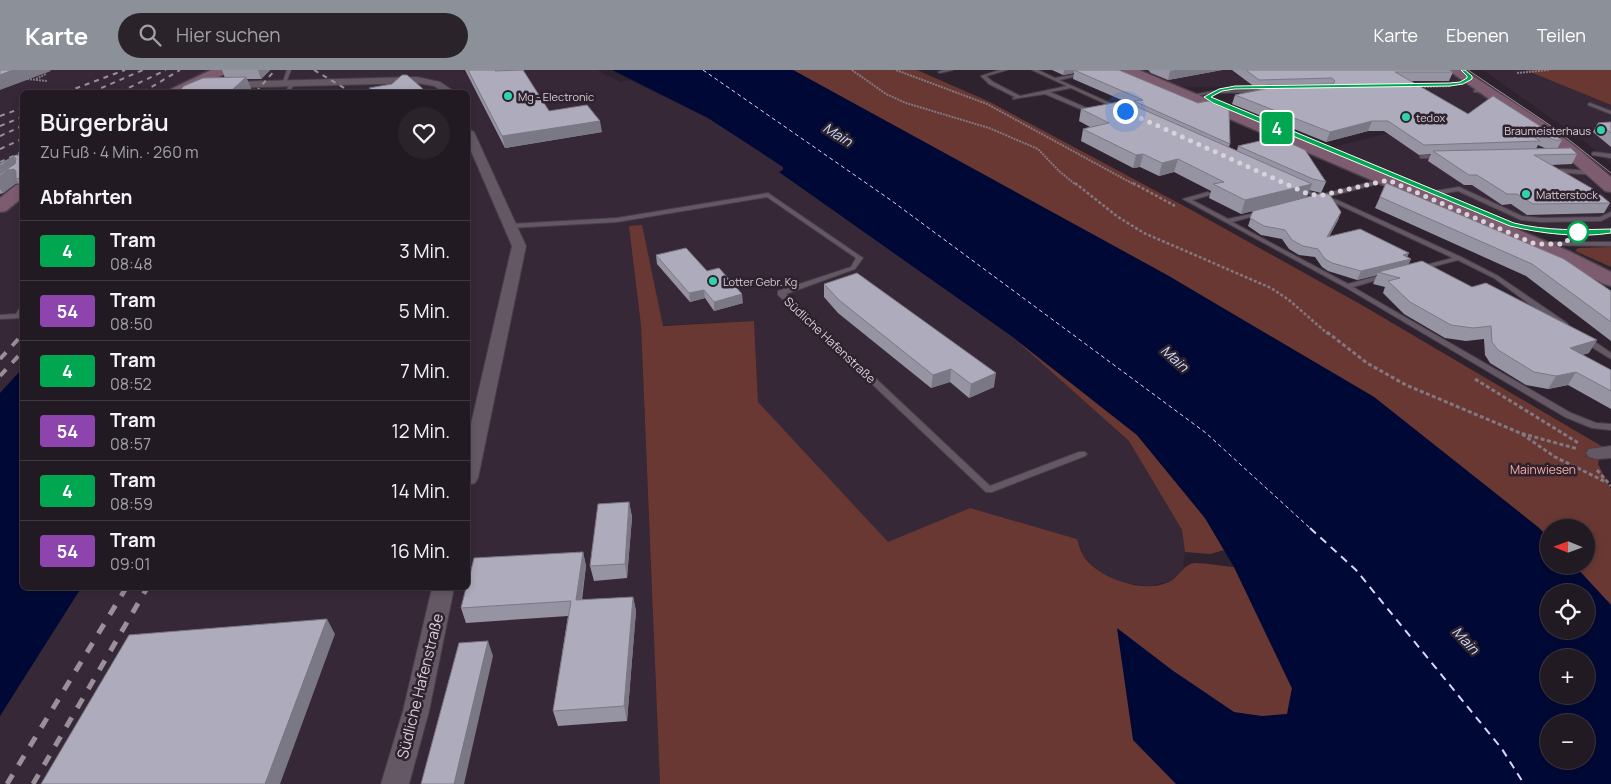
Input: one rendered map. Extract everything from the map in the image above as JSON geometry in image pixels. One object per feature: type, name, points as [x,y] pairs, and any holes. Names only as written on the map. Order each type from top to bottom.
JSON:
[{"type":"street","points":[[180,90],[222,70]]},
{"type":"street","points":[[1128,70],[1535,244],[1564,256],[1584,260],[1611,270]]},
{"type":"street","points":[[1455,70],[1542,127],[1569,154],[1601,164]]},
{"type":"street","points":[[191,85],[288,86],[417,80],[437,84],[447,90]]},
{"type":"street","points":[[1480,85],[1530,106],[1561,128],[1601,164],[1611,187]]},
{"type":"street","points":[[1510,106],[1530,106]]},
{"type":"street","points":[[1542,127],[1561,128]]},
{"type":"street","points":[[470,136],[519,246],[470,469]]},
{"type":"street","points":[[1564,256],[1575,264],[1611,280]]},
{"type":"street","name":"Südliche Hafenstraße","points":[[395,784],[416,711],[443,590]]},
{"type":"lane","points":[[288,86],[289,70]]},
{"type":"lane","points":[[940,72],[951,70]]},
{"type":"lane","points":[[1005,70],[983,76],[991,83],[1019,97]]},
{"type":"lane","points":[[1034,70],[1125,111]]},
{"type":"lane","points":[[1054,79],[1106,70]]},
{"type":"lane","points":[[1011,98],[1071,87]]},
{"type":"lane","points":[[1188,96],[1214,92],[1268,91]]},
{"type":"lane","points":[[1045,92],[1087,110]]},
{"type":"lane","points":[[1590,104],[1611,113]]},
{"type":"lane","points":[[1422,157],[1451,156]]},
{"type":"lane","points":[[1575,183],[1561,171],[1601,164]]},
{"type":"lane","points":[[1310,199],[1388,180]]},
{"type":"lane","points":[[1297,189],[1335,201],[1459,258],[1496,277],[1570,329]]},
{"type":"lane","points":[[1422,195],[1459,189],[1521,218],[1601,219],[1611,214],[1604,208]]},
{"type":"lane","points":[[1208,194],[1186,199],[1347,286],[1568,415],[1595,426],[1611,427]]},
{"type":"lane","name":"Südliche Hafenstraße","points":[[510,226],[617,220],[768,195],[860,258],[853,268],[781,293],[989,490],[1082,454]]},
{"type":"lane","points":[[1227,221],[1273,209]]},
{"type":"lane","points":[[1535,244],[1611,244]]},
{"type":"lane","points":[[1412,270],[1459,258]]},
{"type":"lane","points":[[1347,286],[1394,274]]},
{"type":"lane","points":[[0,317],[18,316],[20,314]]},
{"type":"lane","points":[[1578,334],[1611,357]]},
{"type":"path","points":[[852,70],[886,94],[906,103],[989,128],[1038,149],[1059,171],[1118,217],[1168,245],[1249,277],[1271,288],[1289,300],[1367,364],[1406,385],[1520,433],[1603,452]]},
{"type":"path","points":[[896,70],[988,104],[1182,210]]},
{"type":"path","points":[[1517,73],[1550,70]]},
{"type":"path","points":[[33,80],[45,75]]},
{"type":"path","points":[[27,79],[47,81]]},
{"type":"path","points":[[1411,87],[1480,85]]},
{"type":"path","points":[[1475,379],[1603,452]]},
{"type":"path","points":[[1520,433],[1554,457],[1606,482]]},
{"type":"shaded area","points":[[0,70],[597,70],[620,82],[630,80],[708,118],[743,140],[783,167],[783,170],[779,172],[1010,335],[1129,441],[1182,530],[1185,552],[1183,569],[1171,581],[1149,586],[1124,583],[1100,572],[1084,557],[1077,539],[970,508],[888,543],[758,402],[754,321],[641,326],[660,784],[0,784],[0,716],[80,590],[470,590],[470,90],[20,90],[20,371],[0,393]]},
{"type":"shaded area","points":[[1139,70],[1447,70],[1513,115],[1563,156],[1600,190],[1611,201],[1611,229],[1550,229],[1516,222],[1333,147],[1390,133],[1321,85],[1188,87],[1177,85]]},
{"type":"shaded area","points":[[1483,70],[1524,70],[1611,105],[1611,164],[1588,144]]},
{"type":"green space","name":"Mainwiesen","points":[[793,70],[917,70],[990,102],[1186,207],[1360,304],[1603,447],[1598,464],[1611,489],[1611,605],[1595,588],[1595,584],[1592,584],[1582,574],[1595,574],[1595,519],[1540,519],[1540,529],[1374,397],[1167,275]]},
{"type":"green space","points":[[1525,70],[1611,70],[1611,105]]},
{"type":"green space","points":[[642,225],[663,326],[754,321],[758,402],[888,542],[970,508],[1077,539],[1084,557],[1091,565],[1112,578],[1137,585],[1161,585],[1171,581],[1185,568],[1195,563],[1234,567],[1292,689],[1288,714],[1198,784],[660,784],[641,325],[629,226]]},
{"type":"green space","points":[[1611,247],[1611,267],[1575,251],[1578,248]]},
{"type":"green space","points":[[1010,335],[1137,435],[1205,518],[1224,550],[1210,554],[1185,552],[1182,530],[1129,441]]},
{"type":"water","name":"Main","points":[[612,70],[793,70],[1167,275],[1374,397],[1540,529],[1540,574],[1582,574],[1592,584],[1540,584],[1540,639],[1595,639],[1595,588],[1611,605],[1611,784],[1176,784],[1133,740],[1117,628],[1172,670],[1234,712],[1262,716],[1287,714],[1292,688],[1234,567],[1205,518],[1137,435],[1010,335],[779,172],[783,170],[783,167],[708,118]]},
{"type":"water","points":[[20,371],[20,590],[80,590],[0,716],[0,393]]},
{"type":"building","points":[[0,70],[13,70],[0,75]]},
{"type":"building","points":[[468,70],[523,70],[549,111],[587,105],[600,121],[502,136]]},
{"type":"building","points":[[1074,70],[1119,70],[1198,103],[1208,101],[1229,110],[1230,144],[1134,101],[1143,100]]},
{"type":"building","points":[[1246,70],[1449,70],[1453,72],[1395,72],[1468,114],[1493,96],[1562,140],[1555,140],[1534,131],[1531,135],[1540,141],[1424,145],[1388,121],[1372,121],[1330,132],[1235,95],[1270,88],[1267,85],[1333,84],[1335,81],[1332,78],[1259,80]]},
{"type":"building","points":[[402,75],[407,75],[423,90],[372,90],[369,88],[392,84]]},
{"type":"building","points":[[246,77],[232,90],[180,90],[184,86],[203,78]]},
{"type":"building","points":[[1124,101],[1312,184],[1245,200],[1213,184],[1224,182],[1178,159],[1162,163],[1143,154],[1136,155],[1083,129],[1109,123],[1081,109]]},
{"type":"building","points":[[1611,122],[1611,133],[1598,123]]},
{"type":"building","points":[[1277,137],[1305,150],[1326,182],[1313,179],[1238,146]]},
{"type":"building","points":[[1571,148],[1577,154],[1534,155],[1593,189],[1610,203],[1533,204],[1517,194],[1507,194],[1477,175],[1469,175],[1433,151]]},
{"type":"building","points":[[16,155],[20,155],[20,178],[16,179],[16,171],[14,169],[7,170],[0,176],[0,174],[15,164],[16,158],[13,157],[0,166],[0,164]]},
{"type":"building","points":[[1386,183],[1564,259],[1611,291],[1611,322],[1532,264],[1380,197]]},
{"type":"building","points":[[1323,193],[1330,195],[1341,212],[1327,237],[1360,229],[1409,253],[1403,255],[1411,259],[1361,271],[1332,263],[1325,259],[1318,249],[1303,246],[1292,240],[1285,230],[1264,226],[1250,218],[1253,211]]},
{"type":"building","name":"Lotter Gebr. Kg","points":[[686,248],[707,271],[719,268],[742,294],[714,302],[704,290],[689,293],[656,255]]},
{"type":"building","points":[[1422,261],[1472,287],[1486,283],[1597,340],[1570,348],[1611,370],[1611,391],[1576,372],[1556,376],[1534,372],[1498,350],[1492,342],[1491,326],[1473,328],[1451,325],[1410,302],[1388,281],[1400,278],[1378,272]]},
{"type":"building","points":[[857,273],[996,373],[971,384],[951,369],[933,375],[839,300],[824,284]]},
{"type":"building","points":[[629,502],[625,564],[590,566],[598,504]]},
{"type":"building","points":[[583,552],[576,600],[633,597],[624,706],[553,711],[571,601],[461,608],[466,590],[470,590],[470,575],[474,558]]},
{"type":"building","points":[[327,619],[265,784],[41,784],[129,635]]},
{"type":"building","points":[[488,641],[454,784],[421,784],[459,643]]},
{"type":"ferry route","points":[[703,70],[892,201],[1206,433],[1311,529]]},
{"type":"ferry route","points":[[1310,528],[1356,570],[1502,749],[1524,784]]},
{"type":"tram line","points":[[1405,85],[1461,83],[1469,79],[1470,75],[1463,70]]},
{"type":"tram line","name":"4","points":[[1463,70],[1470,76],[1469,79],[1450,85],[1235,88],[1214,92],[1207,97],[1215,102],[1512,225],[1556,232],[1611,232]]},
{"type":"tram line","points":[[1468,70],[1554,128],[1611,173]]},
{"type":"tram line","points":[[1270,87],[1223,89],[1207,97],[1215,102],[1512,225],[1549,231],[1611,232]]},
{"type":"railway","points":[[71,90],[125,70]]},
{"type":"railway","points":[[97,90],[143,70]]},
{"type":"railway","points":[[124,90],[166,70]]},
{"type":"railway","points":[[146,90],[180,70]]},
{"type":"railway","points":[[258,90],[275,70]]},
{"type":"railway","points":[[314,70],[348,90]]},
{"type":"railway","points":[[0,116],[20,109]]},
{"type":"railway","points":[[0,126],[20,118]]},
{"type":"railway","points":[[0,136],[20,127]]},
{"type":"railway","points":[[0,149],[20,140]]},
{"type":"railway","points":[[0,162],[20,153]]},
{"type":"railway","points":[[0,359],[20,337]]},
{"type":"railway","points":[[0,376],[20,354]]},
{"type":"railway","points":[[7,784],[125,590]]},
{"type":"railway","points":[[33,784],[146,590]]},
{"type":"place","name":"Mg - Electronic","points":[[508,96]]},
{"type":"place","name":"tedox","points":[[1406,117]]},
{"type":"place","name":"Braumeisterhaus","points":[[1601,130]]},
{"type":"place","name":"Matterstock","points":[[1526,194]]},
{"type":"place","name":"Lotter Gebr. Kg","points":[[713,281]]},
{"type":"route","points":[[1125,111],[1306,193],[1319,196],[1388,180],[1535,244],[1563,244],[1578,232]]}]
